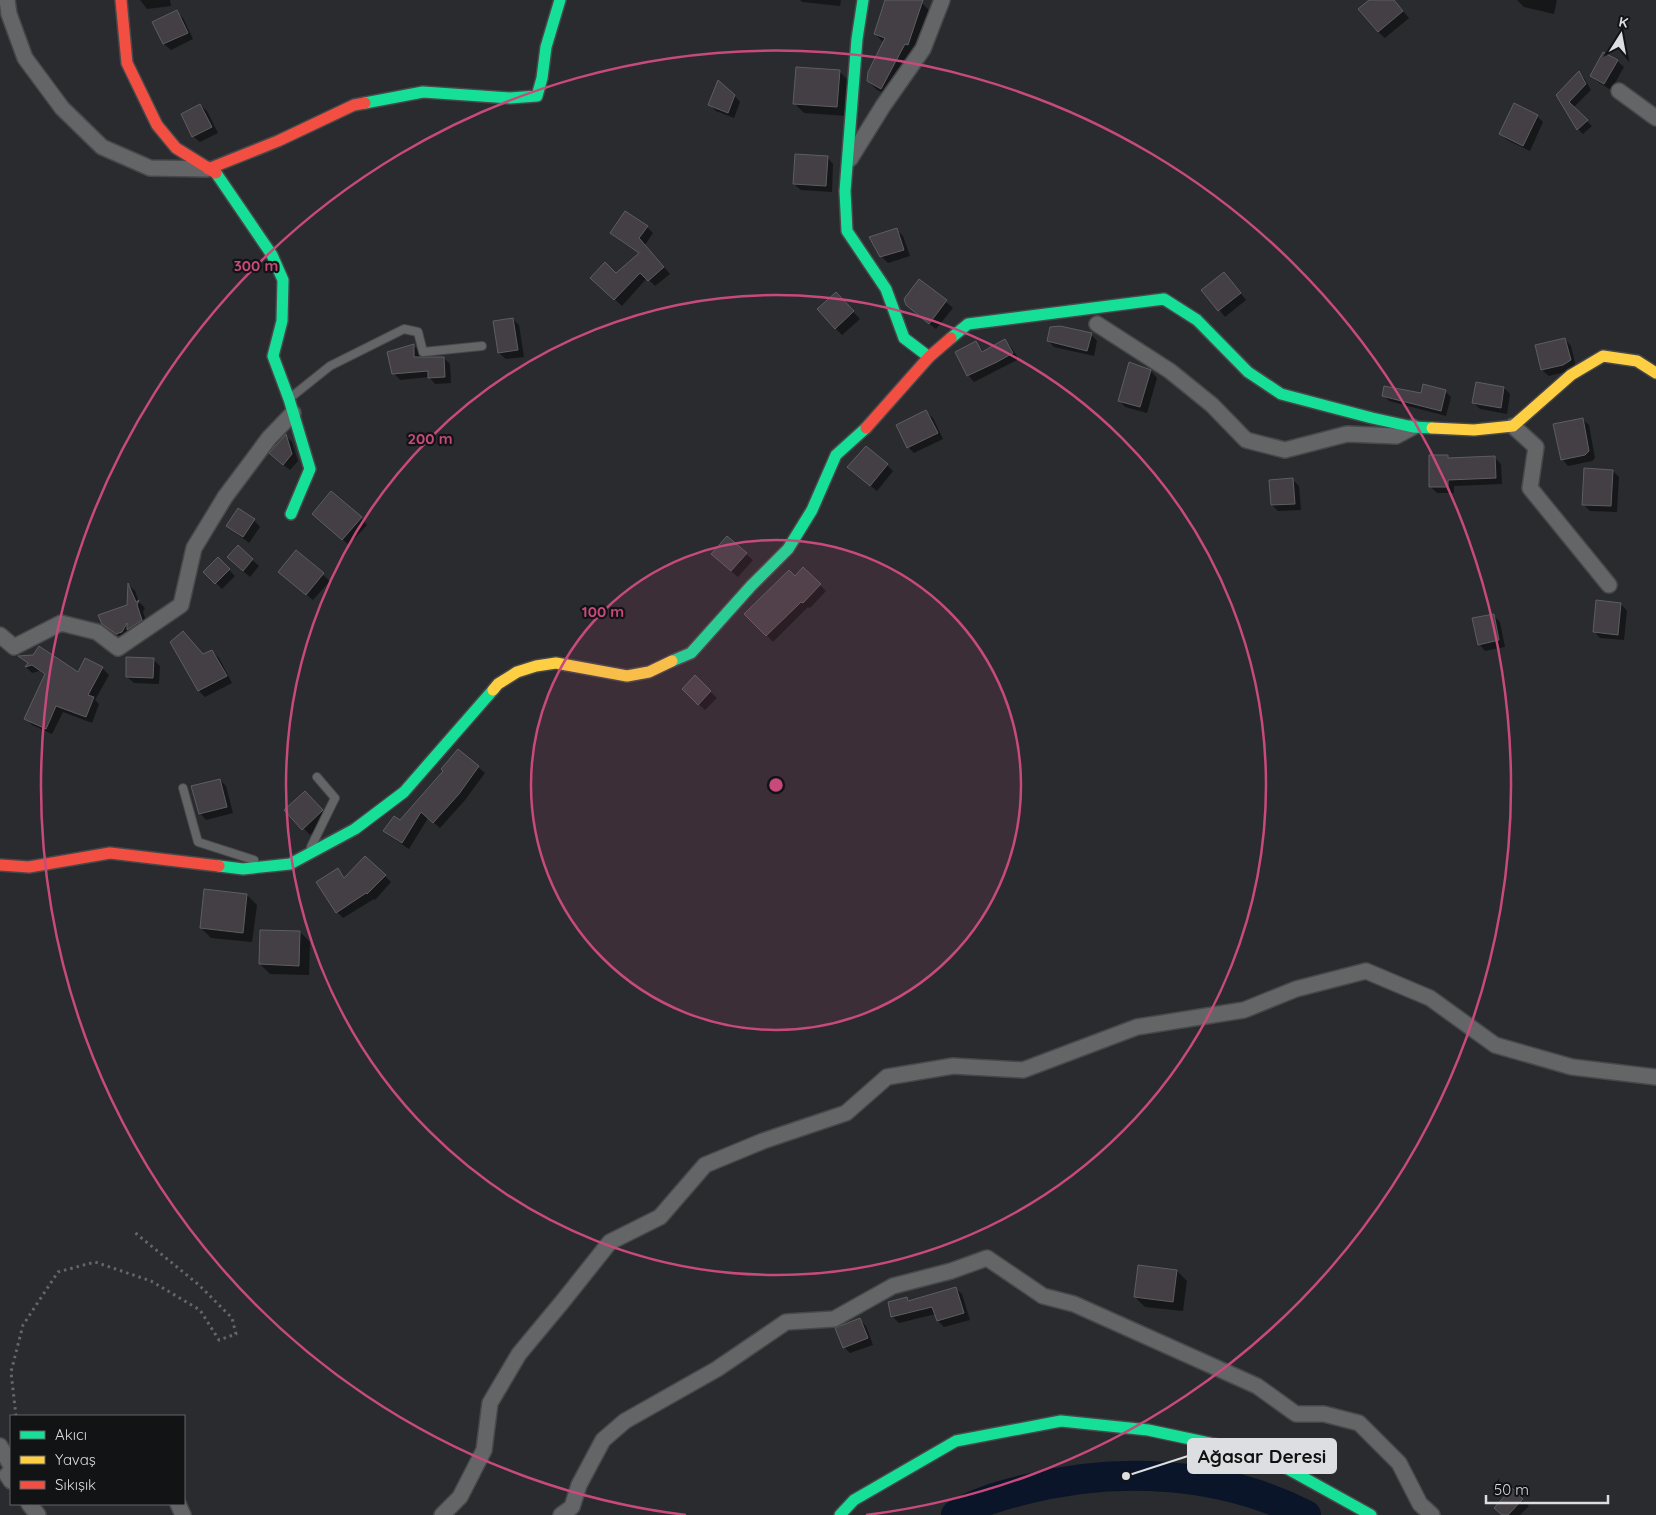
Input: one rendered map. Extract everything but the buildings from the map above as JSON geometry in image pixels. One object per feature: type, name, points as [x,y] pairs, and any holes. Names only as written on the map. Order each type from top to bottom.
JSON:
[{"type":"street","points":[[7,0],[9,14],[25,58],[62,108],[102,147],[150,168],[208,169],[278,141],[354,105],[423,92],[510,98],[537,96],[542,78],[546,47],[560,0]]},
{"type":"street","points":[[122,0],[126,63],[157,125],[176,148],[217,174],[272,255],[283,280],[282,321],[274,356],[310,469],[292,514]]},
{"type":"street","points":[[863,0],[857,39],[845,191],[847,231],[886,289],[904,338],[929,357]]},
{"type":"street","points":[[847,165],[883,106],[924,49],[942,0]]},
{"type":"street","points":[[1619,92],[1656,118]]},
{"type":"street","points":[[0,865],[29,867],[110,853],[243,869],[290,864],[355,829],[404,792],[498,684],[517,672],[536,666],[556,663],[627,676],[650,672],[691,653],[751,586],[788,549],[812,510],[836,456],[868,426],[929,357],[968,324],[1164,299],[1197,320],[1248,372],[1281,394],[1412,427],[1474,430],[1513,426],[1571,375],[1602,356],[1637,361],[1656,373]]},
{"type":"street","points":[[1097,324],[1177,377],[1212,405],[1246,440],[1286,450],[1347,434],[1396,436],[1412,427]]},
{"type":"street","points":[[0,635],[14,647],[61,623],[97,632],[118,648],[181,605],[194,548],[225,498],[291,406]]},
{"type":"street","points":[[1513,426],[1536,447],[1530,488],[1609,585]]},
{"type":"street","points":[[442,1515],[460,1497],[484,1450],[490,1403],[519,1354],[610,1242],[660,1217],[704,1166],[763,1141],[846,1113],[887,1077],[953,1066],[1023,1070],[1137,1028],[1244,1010],[1296,989],[1366,971],[1430,998],[1494,1046],[1572,1067],[1656,1077]]},
{"type":"street","points":[[561,1515],[572,1507],[579,1485],[603,1440],[625,1420],[717,1369],[786,1322],[834,1319],[893,1286],[950,1271],[987,1258],[1042,1296],[1074,1304],[1257,1386],[1296,1414],[1324,1414],[1358,1423],[1399,1463],[1420,1504],[1432,1515]]},
{"type":"street","points":[[840,1515],[854,1500],[956,1441],[1061,1421],[1148,1430],[1261,1454],[1371,1515]]},
{"type":"street","points":[[0,1446],[10,1464]]},
{"type":"street","points":[[30,1505],[38,1515]]},
{"type":"lane","points":[[291,406],[330,366],[404,329],[418,332],[423,352],[482,346]]},
{"type":"lane","points":[[307,855],[335,798],[317,777]]},
{"type":"lane","points":[[183,788],[198,842],[271,866]]},
{"type":"path","points":[[16,1415],[11,1372],[23,1325],[58,1272],[96,1262],[142,1278],[200,1310],[220,1340],[236,1334],[232,1318],[198,1285],[133,1231]]},
{"type":"waterway","points":[[956,1515],[997,1497],[1058,1482],[1131,1476],[1203,1481],[1239,1489],[1273,1500],[1306,1515]]},
{"type":"traffic: fast","points":[[365,103],[423,92],[510,98],[537,96],[542,78],[546,47],[560,0]]},
{"type":"traffic: fast","points":[[863,0],[857,39],[845,191],[847,231],[886,289],[904,338],[929,357]]},
{"type":"traffic: fast","points":[[216,173],[272,255],[283,280],[282,321],[273,356],[289,399],[310,469],[291,514]]},
{"type":"traffic: fast","points":[[951,338],[968,324],[1164,299],[1197,320],[1248,372],[1281,394],[1372,418],[1413,427],[1432,428]]},
{"type":"traffic: fast","points":[[672,661],[691,653],[751,586],[788,549],[812,510],[836,455],[866,428]]},
{"type":"traffic: fast","points":[[219,866],[243,869],[290,864],[355,829],[404,792],[493,690]]},
{"type":"traffic: fast","points":[[840,1515],[854,1500],[956,1441],[1061,1421],[1148,1430],[1261,1454],[1371,1515]]},
{"type":"traffic: slow","points":[[1432,428],[1474,430],[1513,426],[1571,375],[1603,356],[1637,361],[1656,373]]},
{"type":"traffic: slow","points":[[493,690],[498,684],[517,672],[536,666],[556,663],[627,676],[649,672],[672,661]]},
{"type":"traffic: jam","points":[[121,0],[127,63],[157,125],[176,148],[216,173]]},
{"type":"traffic: jam","points":[[208,169],[278,141],[354,105],[365,103]]},
{"type":"traffic: jam","points":[[866,428],[929,357],[951,338]]},
{"type":"traffic: jam","points":[[0,865],[29,867],[110,853],[219,866]]},
{"type":"place","name":"Ağasar Deresi","points":[[1126,1476]]}]
